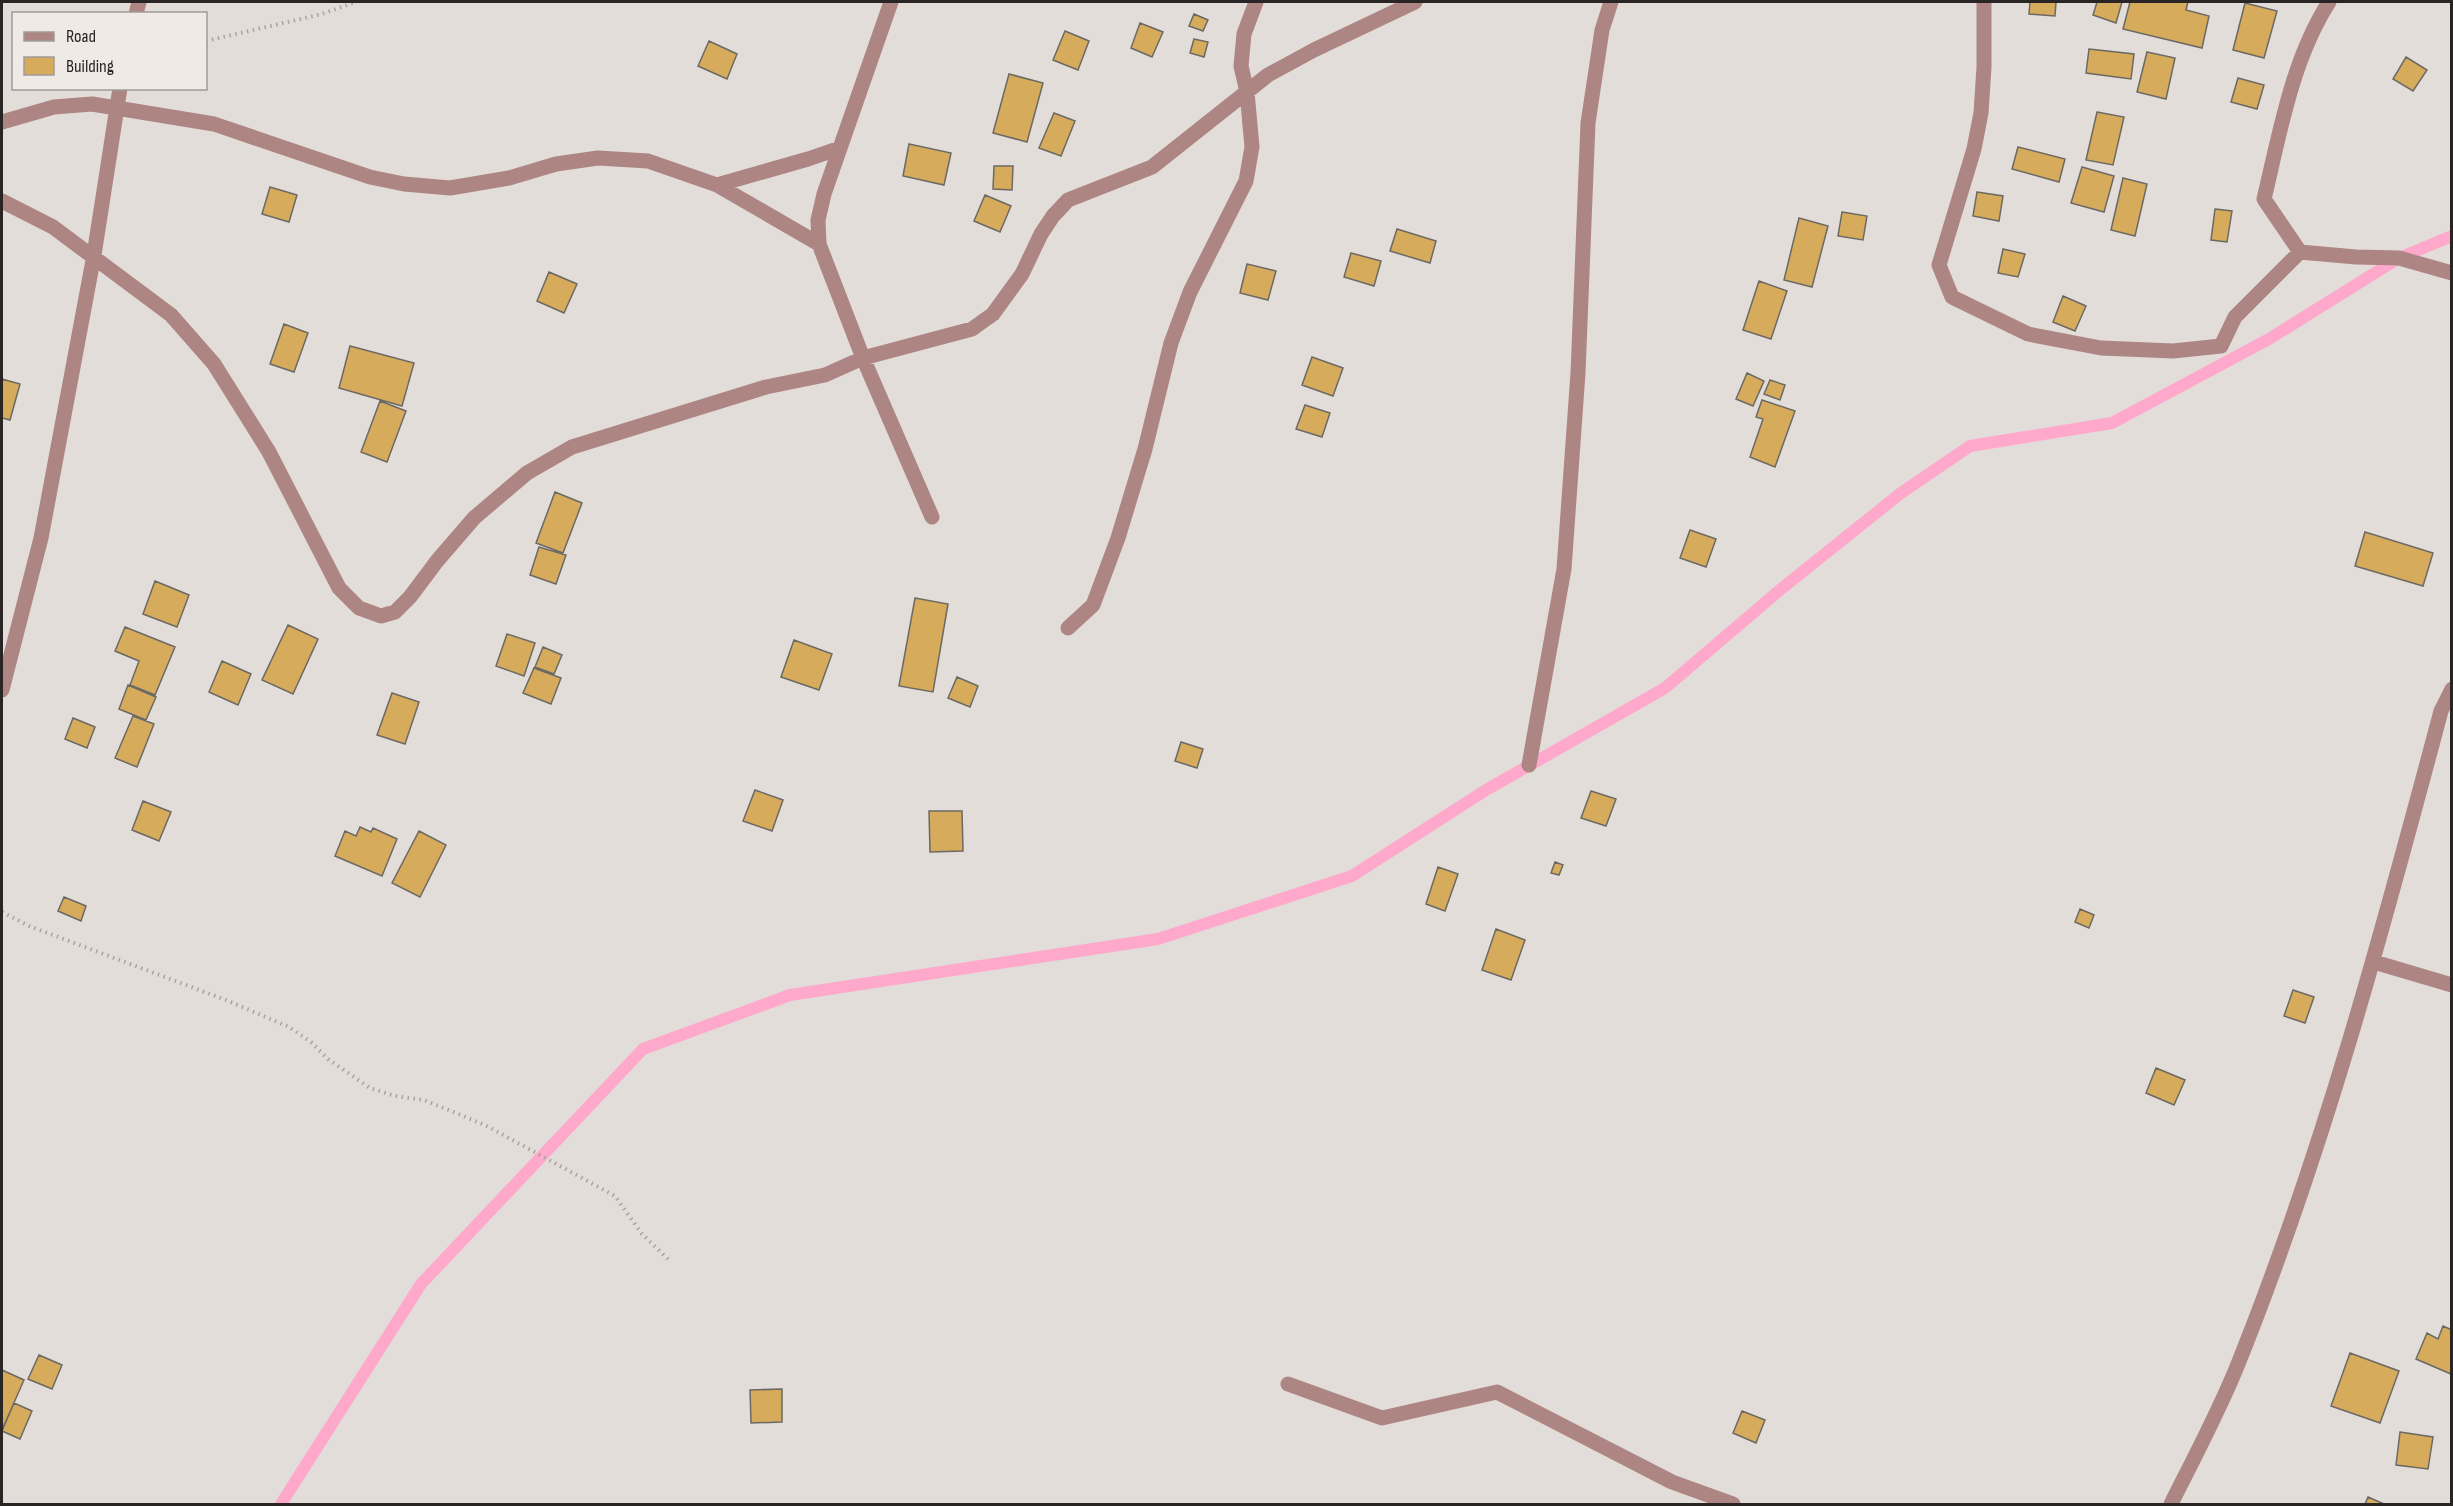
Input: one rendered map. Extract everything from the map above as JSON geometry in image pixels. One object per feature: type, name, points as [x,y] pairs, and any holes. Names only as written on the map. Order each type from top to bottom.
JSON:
[{"type":"street","points":[[891,2],[824,194],[818,220],[819,244],[863,358],[932,517]]},
{"type":"street","points":[[1068,628],[1093,605],[1119,538],[1142,460],[1171,343],[1190,292],[1245,181],[1252,147],[1247,92],[1241,66],[1244,34],[1256,2]]},
{"type":"street","points":[[2,201],[53,227],[94,255],[171,315],[214,364],[269,452],[339,588],[359,608],[381,616],[394,612],[410,597],[474,518],[527,473],[572,447],[766,387],[825,375],[863,358],[972,329],[993,314],[1022,274],[1041,234],[1068,200],[1152,167],[1268,75],[1314,50],[1415,2]]},
{"type":"street","points":[[1528,765],[1564,569],[1578,373],[1588,123],[1602,30],[1611,2]]},
{"type":"street","points":[[1984,2],[1981,112],[1974,149],[1939,265],[1952,297],[2028,334],[2102,348],[2173,351],[2221,346],[2235,318],[2300,252]]},
{"type":"street","points":[[2300,252],[2264,199],[2287,101],[2320,17],[2330,2]]},
{"type":"street","points":[[2,690],[41,538],[94,255],[120,90]]},
{"type":"street","points":[[2,122],[54,107],[92,104],[214,124],[359,173],[404,184],[450,188],[509,178],[556,164],[597,158],[648,160],[717,185],[819,244]]},
{"type":"street","points":[[717,185],[840,148]]},
{"type":"street","points":[[2300,252],[2399,258],[2451,273]]},
{"type":"street","points":[[2171,1504],[2235,1371],[2306,1182],[2374,962],[2441,711],[2451,689]]},
{"type":"street","points":[[2374,962],[2451,985]]},
{"type":"street","points":[[1288,1384],[1382,1418],[1497,1392],[1672,1482],[1732,1504]]},
{"type":"path","points":[[207,41],[322,14],[356,2]]},
{"type":"path","points":[[2,912],[29,926],[226,1000],[289,1027],[311,1042],[328,1059],[370,1088],[395,1096],[424,1100],[485,1125],[615,1196],[642,1234],[670,1261]]},
{"type":"building","points":[[2030,2],[2056,2],[2055,16],[2029,14]]},
{"type":"building","points":[[2097,2],[2122,2],[2116,23],[2093,15]]},
{"type":"building","points":[[2130,2],[2188,2],[2186,10],[2209,16],[2202,48],[2123,29]]},
{"type":"building","points":[[2245,3],[2277,11],[2264,58],[2233,50]]},
{"type":"building","points":[[1194,14],[1208,20],[1203,31],[1189,26]]},
{"type":"building","points":[[1140,23],[1163,32],[1152,57],[1131,48]]},
{"type":"building","points":[[1065,31],[1089,41],[1078,70],[1053,60]]},
{"type":"building","points":[[1194,39],[1208,42],[1204,57],[1190,53]]},
{"type":"building","points":[[709,41],[737,54],[727,79],[698,66]]},
{"type":"building","points":[[2089,49],[2134,54],[2131,79],[2086,73]]},
{"type":"building","points":[[2147,52],[2175,58],[2166,99],[2137,92]]},
{"type":"building","points":[[2406,57],[2427,70],[2413,91],[2393,79]]},
{"type":"building","points":[[1009,74],[1043,83],[1027,142],[993,133]]},
{"type":"building","points":[[2238,78],[2264,85],[2257,109],[2231,102]]},
{"type":"building","points":[[2097,112],[2124,117],[2113,165],[2086,160]]},
{"type":"building","points":[[1054,113],[1075,121],[1061,156],[1039,148]]},
{"type":"building","points":[[909,144],[951,153],[944,185],[903,176]]},
{"type":"building","points":[[2018,147],[2065,159],[2059,182],[2012,169]]},
{"type":"building","points":[[994,166],[1013,166],[1012,190],[993,189]]},
{"type":"building","points":[[2082,167],[2114,176],[2104,212],[2071,203]]},
{"type":"building","points":[[2123,178],[2147,184],[2135,236],[2111,230]]},
{"type":"building","points":[[270,187],[297,195],[289,222],[262,214]]},
{"type":"building","points":[[1977,192],[2003,196],[1999,221],[1973,216]]},
{"type":"building","points":[[985,195],[1011,206],[1000,232],[974,221]]},
{"type":"building","points":[[2215,209],[2232,211],[2227,242],[2211,240]]},
{"type":"building","points":[[1842,212],[1867,216],[1863,240],[1838,236]]},
{"type":"building","points":[[1799,218],[1828,226],[1812,287],[1784,280]]},
{"type":"building","points":[[1397,229],[1436,241],[1430,263],[1390,251]]},
{"type":"building","points":[[2003,249],[2025,254],[2018,277],[1998,273]]},
{"type":"building","points":[[1351,253],[1381,261],[1374,286],[1344,277]]},
{"type":"building","points":[[1247,264],[1276,271],[1268,300],[1240,293]]},
{"type":"building","points":[[549,272],[577,284],[564,313],[537,301]]},
{"type":"building","points":[[1759,281],[1787,291],[1771,339],[1743,330]]},
{"type":"building","points":[[2063,296],[2086,306],[2075,331],[2053,322]]},
{"type":"building","points":[[284,324],[308,333],[294,372],[270,364]]},
{"type":"building","points":[[350,346],[414,363],[402,406],[339,388]]},
{"type":"building","points":[[1312,357],[1343,368],[1333,396],[1302,385]]},
{"type":"building","points":[[1747,373],[1764,381],[1753,406],[1736,399]]},
{"type":"building","points":[[2,379],[20,384],[10,420],[2,418]]},
{"type":"building","points":[[1770,380],[1785,385],[1780,400],[1764,394]]},
{"type":"building","points":[[1762,400],[1795,411],[1775,467],[1750,457],[1763,419],[1756,417]]},
{"type":"building","points":[[380,401],[406,411],[387,462],[361,452]]},
{"type":"building","points":[[1305,405],[1330,413],[1322,437],[1296,429]]},
{"type":"building","points":[[555,492],[582,503],[563,553],[536,543]]},
{"type":"building","points":[[1690,530],[1716,539],[1706,567],[1680,558]]},
{"type":"building","points":[[2365,532],[2433,553],[2423,586],[2355,566]]},
{"type":"building","points":[[539,547],[566,555],[556,584],[530,575]]},
{"type":"building","points":[[155,581],[189,595],[177,627],[143,614]]},
{"type":"building","points":[[915,598],[948,604],[933,692],[899,686]]},
{"type":"building","points":[[288,625],[318,639],[293,694],[262,680]]},
{"type":"building","points":[[125,627],[175,647],[155,695],[130,685],[139,661],[115,651]]},
{"type":"building","points":[[507,634],[535,643],[524,676],[496,666]]},
{"type":"building","points":[[794,640],[832,654],[819,690],[781,677]]},
{"type":"building","points":[[543,647],[562,655],[554,674],[535,667]]},
{"type":"building","points":[[222,661],[251,674],[238,705],[209,692]]},
{"type":"building","points":[[534,668],[561,678],[551,704],[523,693]]},
{"type":"building","points":[[957,677],[978,686],[970,707],[948,698]]},
{"type":"building","points":[[128,685],[156,697],[146,720],[119,709]]},
{"type":"building","points":[[392,693],[419,702],[405,744],[377,735]]},
{"type":"building","points":[[133,716],[154,724],[137,767],[115,758]]},
{"type":"building","points":[[73,718],[95,727],[87,748],[65,739]]},
{"type":"building","points":[[1181,742],[1203,749],[1197,768],[1175,761]]},
{"type":"building","points":[[755,790],[783,800],[772,831],[743,821]]},
{"type":"building","points":[[1591,791],[1616,799],[1606,826],[1581,818]]},
{"type":"building","points":[[143,801],[171,812],[159,841],[132,830]]},
{"type":"building","points":[[929,811],[962,811],[963,851],[930,852]]},
{"type":"building","points":[[360,827],[371,832],[373,828],[397,839],[382,876],[335,856],[345,831],[356,836]]},
{"type":"building","points":[[419,831],[446,845],[420,897],[392,883]]},
{"type":"building","points":[[1555,862],[1563,865],[1559,875],[1551,873]]},
{"type":"building","points":[[1438,867],[1458,874],[1445,911],[1426,904]]},
{"type":"building","points":[[64,897],[86,906],[81,921],[58,911]]},
{"type":"building","points":[[2080,909],[2094,915],[2089,928],[2075,922]]},
{"type":"building","points":[[1496,929],[1525,940],[1511,980],[1482,970]]},
{"type":"building","points":[[2293,990],[2314,997],[2305,1023],[2284,1016]]},
{"type":"building","points":[[2156,1068],[2185,1080],[2174,1105],[2146,1093]]},
{"type":"building","points":[[2443,1326],[2452,1330],[2451,1374],[2416,1359],[2427,1333],[2438,1339]]},
{"type":"building","points":[[2350,1353],[2399,1371],[2380,1423],[2331,1406]]},
{"type":"building","points":[[39,1355],[62,1365],[52,1389],[28,1379]]},
{"type":"building","points":[[2,1370],[24,1380],[2,1430]]},
{"type":"building","points":[[782,1389],[782,1422],[751,1423],[750,1390]]},
{"type":"building","points":[[14,1403],[32,1411],[20,1439],[2,1431]]},
{"type":"building","points":[[1742,1411],[1765,1420],[1756,1443],[1733,1433]]},
{"type":"building","points":[[2400,1432],[2433,1437],[2428,1469],[2396,1465]]},
{"type":"building","points":[[2368,1497],[2384,1504],[2365,1504]]},
{"type":"waterway","points":[[281,1504],[421,1284],[643,1049],[790,995],[1158,939],[1352,876],[1486,790],[1665,688],[1781,589],[1901,493],[1970,446],[2112,423],[2269,339],[2399,258],[2452,236]]}]
